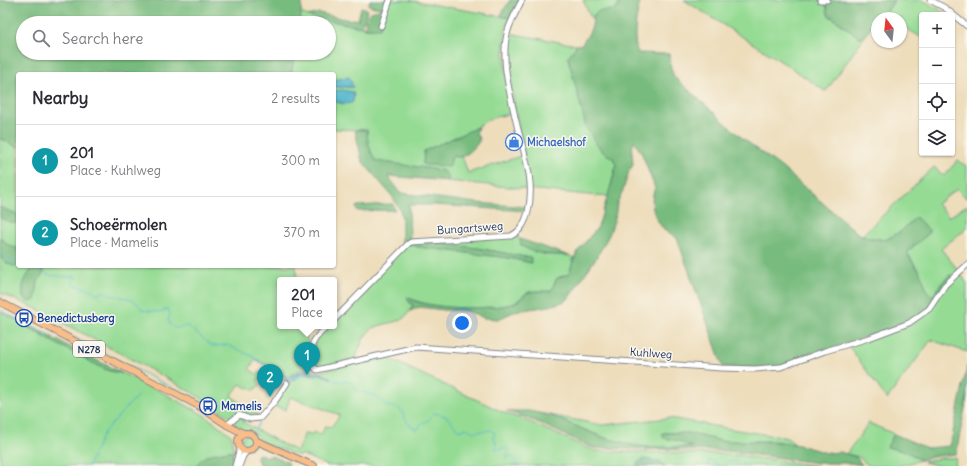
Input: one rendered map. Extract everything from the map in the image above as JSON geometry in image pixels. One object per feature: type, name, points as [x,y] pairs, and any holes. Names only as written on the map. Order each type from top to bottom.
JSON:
[{"type":"main road","name":"N278","points":[[0,302],[197,405],[243,433],[252,434],[257,441],[299,458],[314,466]]},
{"type":"main road","name":"N278","points":[[228,425],[238,439],[240,448]]},
{"type":"main road","points":[[238,439],[243,433]]},
{"type":"main road","points":[[255,448],[257,441]]},
{"type":"main road","points":[[240,448],[247,451]]},
{"type":"main road","name":"N278","points":[[247,451],[251,451],[255,448],[274,449]]},
{"type":"street","points":[[380,26],[390,0]]},
{"type":"street","name":"Bungartsweg","points":[[337,317],[411,242],[511,236],[518,232],[524,224],[530,201],[531,181],[515,116],[505,59],[506,35],[511,20],[522,0]]},
{"type":"street","points":[[820,0],[827,0]]},
{"type":"street","points":[[930,0],[945,8],[967,26]]},
{"type":"street","name":"Kuhlweg","points":[[325,329],[312,343],[311,360],[317,370],[408,348],[424,347],[721,368],[755,369],[781,367],[909,323],[929,309],[945,285],[967,265]]},
{"type":"street","points":[[228,425],[236,416],[239,415],[250,418],[260,418],[275,401],[287,383]]},
{"type":"street","points":[[235,466],[240,448]]},
{"type":"street","points":[[239,466],[247,451]]},
{"type":"green space","points":[[0,0],[302,0],[301,16],[16,16],[16,60],[294,60],[291,72],[16,72],[16,146],[0,138]]},
{"type":"green space","points":[[370,0],[388,0],[380,28],[367,28],[365,23],[370,12],[380,10],[381,8],[370,6]]},
{"type":"green space","points":[[388,0],[408,0],[510,18],[504,40],[504,53],[512,113],[489,119],[470,131],[424,151],[423,164],[449,167],[453,156],[462,156],[468,173],[524,155],[508,72],[508,33],[577,45],[568,57],[592,137],[603,152],[613,158],[616,165],[608,197],[448,181],[448,177],[375,161],[369,146],[367,130],[336,129],[336,102],[342,104],[353,102],[354,95],[342,90],[336,91],[336,87],[353,87],[348,77],[336,80],[336,72],[291,72],[294,60],[336,60],[336,22],[373,28]]},
{"type":"green space","points":[[510,0],[519,0],[510,18],[500,16]]},
{"type":"green space","points":[[583,0],[619,1],[616,10],[594,14],[592,20]]},
{"type":"green space","points":[[619,0],[641,0],[635,26],[635,41],[638,53],[669,54],[674,77],[741,137],[781,167],[861,236],[885,240],[900,232],[916,217],[929,230],[928,234],[908,251],[909,257],[919,271],[927,291],[934,297],[934,300],[928,309],[909,322],[780,366],[755,368],[723,367],[677,238],[660,225],[653,210],[652,199],[655,188],[642,154],[634,141],[632,149],[633,165],[629,171],[617,203],[615,218],[609,235],[596,258],[568,299],[550,306],[516,311],[498,319],[484,318],[468,311],[420,307],[410,311],[413,305],[409,302],[407,297],[428,304],[458,308],[489,307],[512,304],[530,292],[551,291],[557,278],[569,274],[578,251],[598,227],[616,165],[613,158],[603,152],[597,145],[586,127],[568,57],[577,45],[582,44],[591,29],[596,13],[598,11],[616,10],[619,5]]},
{"type":"green space","points":[[684,0],[825,0],[828,15],[859,37],[865,36],[825,91]]},
{"type":"green space","points":[[825,0],[894,0],[887,12],[871,12],[871,27],[865,36],[859,37],[828,14]]},
{"type":"green space","points":[[894,0],[923,0],[943,12],[919,12],[919,36],[907,29],[907,12],[887,12]]},
{"type":"green space","points":[[361,7],[367,9],[365,20],[361,23],[366,28],[336,22],[336,17],[349,20],[358,20]]},
{"type":"green space","points":[[301,13],[308,16],[301,16]]},
{"type":"green space","points":[[319,13],[332,16],[307,16]]},
{"type":"green space","points":[[478,127],[476,134],[480,139],[477,144],[472,150],[463,156],[453,156],[450,166],[423,164],[424,151]]},
{"type":"green space","points":[[355,130],[367,130],[369,146],[376,161],[441,170],[445,172],[447,176],[448,181],[388,176],[401,193],[477,203],[528,207],[527,211],[434,205],[409,205],[410,240],[477,248],[531,258],[532,263],[509,258],[418,247],[406,242],[402,248],[402,219],[400,210],[392,196],[362,161]]},
{"type":"green space","points":[[0,138],[16,146],[16,248],[6,244],[0,237]]},
{"type":"green space","points":[[958,160],[967,167],[967,199],[957,189],[937,204],[949,217],[967,205],[967,228],[941,249],[959,271],[953,276],[950,275],[945,280],[933,297],[927,291],[919,271],[907,251],[929,232],[929,230],[916,217],[900,232],[885,240],[861,236],[934,167],[944,176]]},
{"type":"green space","points":[[393,204],[395,210],[358,211],[356,208],[357,206]]},
{"type":"green space","points":[[0,207],[16,214],[16,223],[12,223],[0,218]]},
{"type":"green space","points":[[514,236],[520,239],[521,245],[546,255],[567,255],[574,258],[569,274],[557,278],[551,291],[529,292],[524,294],[517,302],[512,304],[488,307],[458,308],[430,304],[408,297],[409,302],[413,305],[410,311],[402,320],[376,327],[371,330],[363,339],[356,358],[317,368],[312,355],[314,344],[327,329],[337,329],[337,319],[406,242],[418,247],[509,258],[532,263],[530,258],[477,248],[432,243]]},
{"type":"green space","points":[[0,237],[6,244],[16,248],[16,266],[4,261],[0,254]]},
{"type":"green space","points":[[520,239],[567,255],[543,254],[531,251],[521,245]]},
{"type":"green space","points":[[0,256],[7,263],[16,266],[16,268],[32,268],[25,280],[23,287],[23,298],[35,300],[38,282],[43,273],[44,268],[296,268],[297,277],[277,277],[277,329],[305,329],[309,348],[308,365],[287,377],[256,359],[249,369],[257,374],[259,372],[263,377],[257,380],[260,385],[253,391],[249,387],[247,388],[240,384],[231,396],[259,416],[237,414],[233,415],[232,419],[201,398],[170,380],[37,309],[0,293]]},
{"type":"green space","points":[[32,268],[44,268],[43,273],[38,282],[35,300],[27,301],[23,296],[23,287]]},
{"type":"green space","points":[[960,273],[967,283],[967,352],[931,340],[887,399],[848,345],[911,323],[923,316],[928,312],[944,289]]},
{"type":"green space","points":[[950,275],[953,276],[936,296],[934,297]]},
{"type":"green space","points":[[0,312],[95,364],[110,371],[122,373],[158,390],[204,415],[230,434],[232,438],[233,450],[212,454],[203,458],[197,466],[0,466]]},
{"type":"green space","points":[[17,320],[122,373],[116,373],[99,366],[46,338]]},
{"type":"green space","points":[[381,355],[505,413],[530,422],[594,451],[729,454],[817,466],[328,466],[301,454],[299,456],[261,442],[254,433],[250,431],[240,431],[232,425],[238,417],[244,418],[243,422],[297,451],[305,433],[312,434],[314,432],[321,435],[325,426],[331,427],[340,415],[290,397],[286,410],[273,406],[290,381],[288,378],[295,373],[307,369],[320,372]]},
{"type":"green space","points":[[967,367],[967,398],[956,454],[937,456],[921,460],[907,452],[887,447],[894,434],[927,448],[950,446]]},
{"type":"green space","points":[[507,411],[529,411],[549,415],[602,437],[632,445],[648,447],[693,447],[678,441],[664,438],[662,434],[688,433],[722,441],[779,442],[799,445],[827,453],[840,452],[856,457],[862,465],[850,463],[818,463],[728,451],[593,448],[535,421]]},
{"type":"green space","points":[[549,415],[602,425],[670,418],[783,437],[795,444],[775,441],[722,441],[688,433],[663,433],[664,438],[695,447],[641,447],[602,437]]},
{"type":"green space","points":[[869,423],[894,434],[888,447],[907,452],[921,460],[899,466],[870,466],[859,457],[846,454]]},
{"type":"green space","points":[[248,435],[253,437],[255,442],[253,447],[248,449],[243,447],[241,442],[243,437]]},
{"type":"green space","points":[[233,450],[233,466],[197,466],[203,458],[208,455]]},
{"type":"green space","points":[[260,454],[288,462],[289,465],[260,466],[256,456]]},
{"type":"green space","points":[[941,458],[956,458],[955,466],[940,466],[924,462]]},
{"type":"green space","points":[[644,459],[660,461],[664,466],[637,466],[637,463]]},
{"type":"water","points":[[348,77],[350,78],[353,87],[336,87],[336,80]]},
{"type":"water","points":[[336,91],[353,92],[353,101],[348,104],[336,102]]},
{"type":"water","points":[[309,369],[311,373],[318,372],[332,379],[320,374],[316,376],[303,374],[290,382],[279,373],[289,378]]},
{"type":"waterway","points":[[0,253],[16,263]]},
{"type":"waterway","points":[[44,268],[45,273],[48,275],[68,277],[76,276],[76,278],[71,281],[74,285],[87,288],[98,294],[104,291],[114,296],[129,299],[138,304],[142,310],[164,312],[165,309],[168,309],[170,315],[168,320],[172,327],[178,328],[188,326],[212,346],[227,345],[232,347],[252,356],[259,362],[281,374]]},
{"type":"waterway","points":[[0,310],[19,320],[21,316]]},
{"type":"waterway","points":[[25,312],[198,401]]},
{"type":"waterway","points":[[19,320],[53,337]]},
{"type":"waterway","points":[[332,379],[352,383],[358,391],[376,396],[387,406],[398,408],[402,411],[407,422],[416,430],[422,423],[429,420],[434,413],[446,416],[459,431],[466,428],[474,432],[491,430],[495,433],[493,437],[496,443],[496,450],[503,448],[508,449],[509,451],[506,458],[512,456],[519,466]]},
{"type":"waterway","points":[[88,466],[104,432],[139,394]]},
{"type":"waterway","points":[[255,431],[260,421]]},
{"type":"waterway","points":[[708,466],[709,460],[719,466]]},
{"type":"waterway","points":[[635,466],[645,461],[655,462],[662,466]]},
{"type":"waterway","points":[[725,466],[725,463],[737,461],[743,463],[743,466]]},
{"type":"place","name":"Michaelshof","points":[[514,142]]},
{"type":"place","name":"Benedictusberg","points":[[24,318]]},
{"type":"place","name":"201","points":[[307,375]]},
{"type":"place","name":"Schoeërmolen","points":[[270,397]]},
{"type":"place","name":"Mamelis","points":[[208,406]]}]
